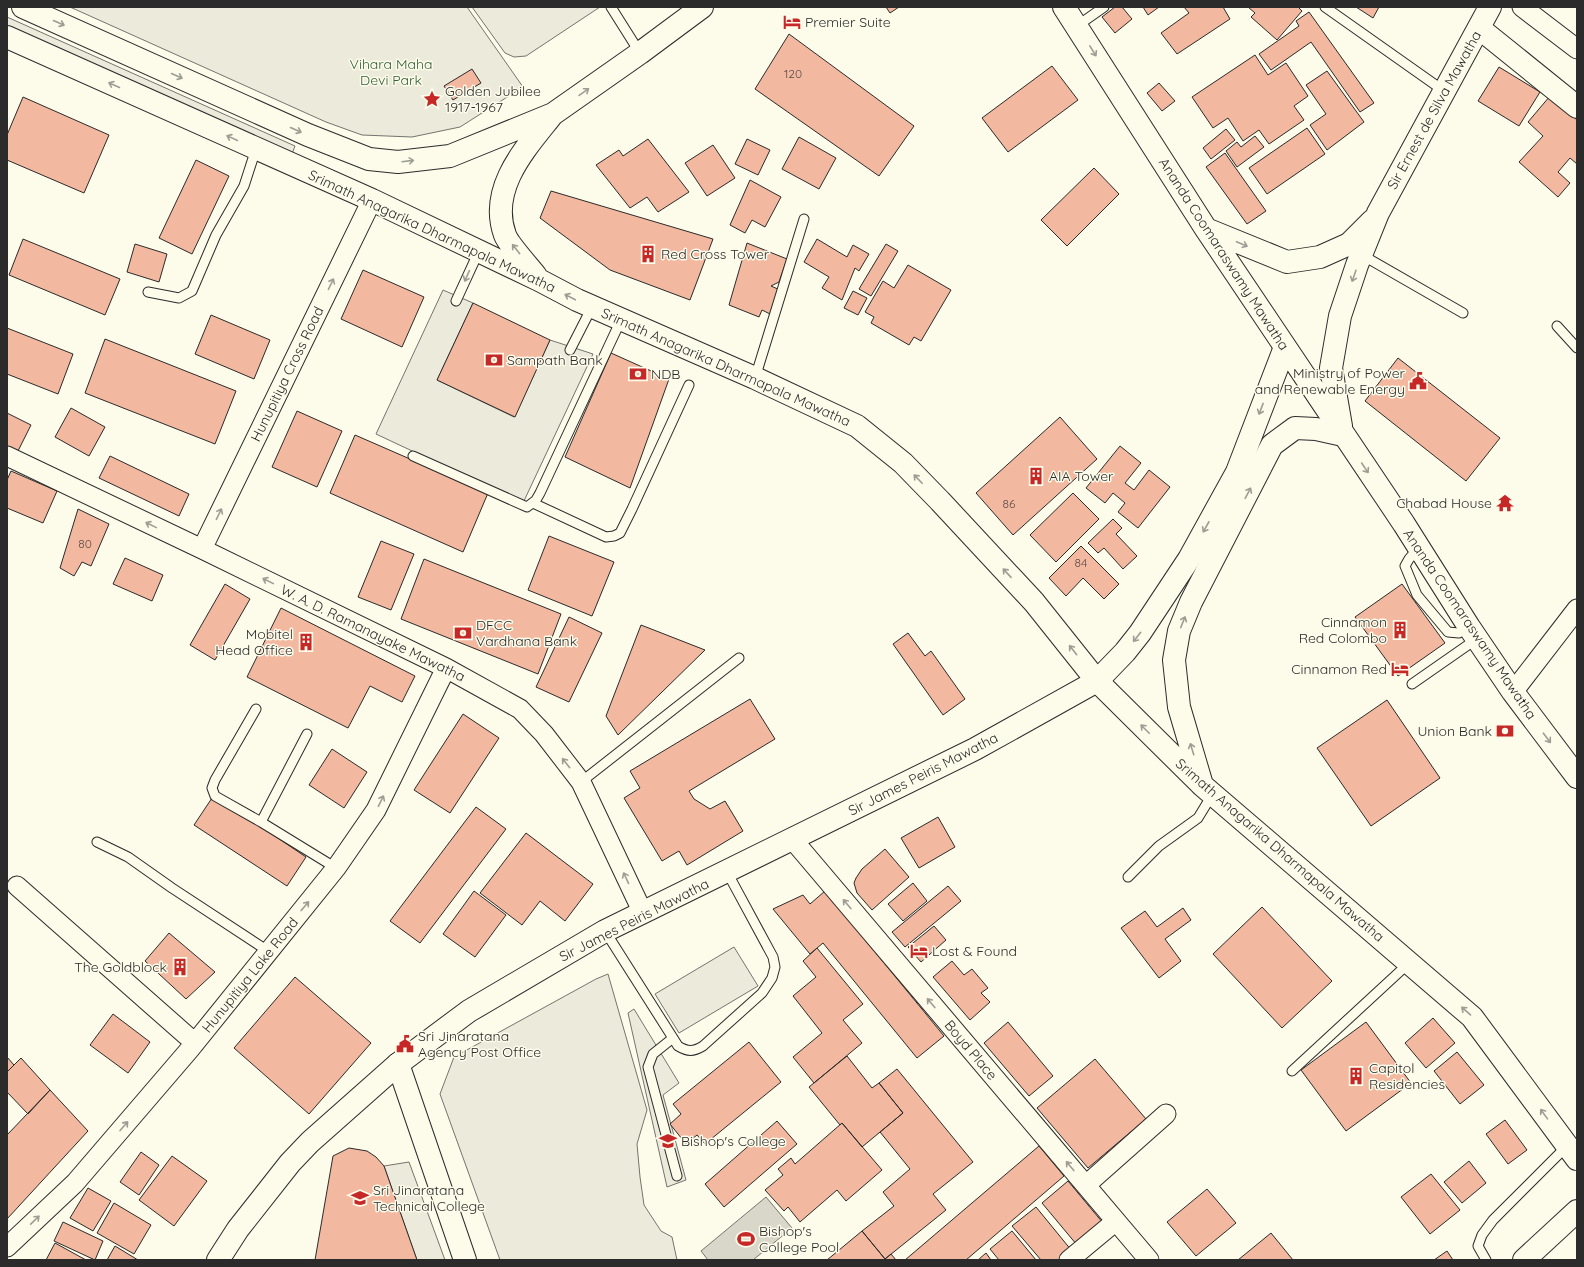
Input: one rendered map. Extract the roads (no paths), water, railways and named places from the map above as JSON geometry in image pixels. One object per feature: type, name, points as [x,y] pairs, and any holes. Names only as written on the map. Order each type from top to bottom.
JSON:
[{"type":"main road","points":[[23,7],[308,135],[369,158],[398,162],[450,156],[552,114],[640,53],[702,7]]},
{"type":"main road","name":"Ananda Coomaraswamy Mawatha","points":[[1064,7],[1206,229],[1419,547],[1512,692],[1577,777]]},
{"type":"main road","name":"Sir Ernest de Silva Mawatha","points":[[1343,435],[1331,368],[1340,316],[1378,214],[1490,7]]},
{"type":"main road","points":[[1478,28],[1577,107]]},
{"type":"main road","name":"Srimath Anagarika Dharmapala Mawatha","points":[[7,37],[372,200],[540,280],[592,307],[755,378],[857,426],[903,463],[1034,602],[1097,681],[1207,790],[1472,1017],[1572,1152]]},
{"type":"main road","points":[[540,280],[505,236],[501,217],[502,192],[519,157],[552,114]]},
{"type":"main road","name":"Sir Ernest de Silva Mawatha","points":[[1206,229],[1287,262],[1320,257],[1349,244],[1378,214]]},
{"type":"main road","points":[[1097,681],[1125,652],[1140,633],[1189,559],[1237,472],[1285,347]]},
{"type":"main road","points":[[1207,790],[1179,707],[1174,660],[1179,631],[1191,602],[1272,445],[1295,428],[1316,429],[1343,435]]},
{"type":"main road","name":"Sir James Peiris Mawatha","points":[[218,1260],[238,1230],[290,1163],[310,1142],[398,1064],[469,1011],[605,932],[975,749],[1097,681]]},
{"type":"main road","points":[[398,1064],[465,1260]]},
{"type":"main road","points":[[1524,1260],[1577,1211]]},
{"type":"street","points":[[1522,7],[1577,49]]},
{"type":"street","name":"Hunupitiya Cross Road","points":[[202,549],[372,200]]},
{"type":"street","name":"W. A. D. Ramanayake Mawatha","points":[[7,456],[446,668],[520,709],[544,734],[581,782],[643,913]]},
{"type":"street","points":[[1512,692],[1577,609]]},
{"type":"street","name":"Hunupitiya Lake Road","points":[[7,1247],[75,1183],[195,1043],[336,868],[376,810],[446,668]]},
{"type":"street","name":"Boyd Place","points":[[793,840],[1149,1260]]},
{"type":"street","points":[[17,886],[195,1043]]},
{"type":"street","points":[[1086,1185],[1166,1114]]},
{"type":"street","points":[[1069,1260],[1116,1221]]},
{"type":"lane","points":[[610,7],[640,53]]},
{"type":"lane","points":[[1077,26],[1104,7]]},
{"type":"lane","points":[[1325,7],[1444,90]]},
{"type":"lane","points":[[148,292],[179,298],[192,291],[216,235],[244,186],[256,149]]},
{"type":"lane","points":[[755,378],[804,219]]},
{"type":"lane","points":[[456,301],[478,251]]},
{"type":"lane","points":[[1362,255],[1463,313]]},
{"type":"lane","points":[[570,350],[592,307]]},
{"type":"lane","points":[[413,456],[527,507],[533,503],[540,493],[621,320]]},
{"type":"lane","points":[[1558,326],[1577,348]]},
{"type":"lane","points":[[533,503],[606,536],[614,536],[620,533],[689,385]]},
{"type":"lane","points":[[1412,684],[1473,632]]},
{"type":"lane","points":[[581,782],[739,658]]},
{"type":"lane","points":[[256,710],[215,780],[212,788],[215,796],[336,868]]},
{"type":"lane","points":[[261,822],[307,734]]},
{"type":"lane","points":[[1128,878],[1159,846],[1198,818],[1207,790]]},
{"type":"lane","points":[[97,842],[128,857],[172,888],[268,951]]},
{"type":"lane","points":[[605,932],[678,1046],[687,1051],[695,1051],[703,1046],[762,993],[772,978],[775,966],[773,957],[727,872]]},
{"type":"lane","points":[[1292,1071],[1409,963]]},
{"type":"lane","points":[[673,1038],[653,1054],[648,1067],[678,1176]]},
{"type":"lane","points":[[1486,1260],[1478,1246],[1482,1235],[1493,1220],[1572,1152]]},
{"type":"place","name":"Premier Suite","points":[[792,22]]},
{"type":"place","name":"Golden Jubilee 1917-1967","points":[[432,99]]},
{"type":"place","name":"Red Cross Tower","points":[[648,254]]},
{"type":"place","name":"Sampath Bank","points":[[494,360]]},
{"type":"place","name":"NDB","points":[[638,374]]},
{"type":"place","name":"Ministry of Power and Renewable Energy","points":[[1418,381]]},
{"type":"place","name":"AIA Tower","points":[[1036,476]]},
{"type":"place","name":"Chabad House","points":[[1505,503]]},
{"type":"place","name":"Cinnamon Red Colombo","points":[[1400,630]]},
{"type":"place","name":"DFCC Vardhana Bank","points":[[463,633]]},
{"type":"place","name":"Mobitel Head Office","points":[[306,642]]},
{"type":"place","name":"Cinnamon Red","points":[[1400,669]]},
{"type":"place","name":"Union Bank","points":[[1505,731]]},
{"type":"place","name":"Lost & Found","points":[[919,951]]},
{"type":"place","name":"The Goldblock","points":[[180,967]]},
{"type":"place","name":"Sri Jinaratana Agency Post Office","points":[[405,1044]]},
{"type":"place","name":"Capitol Residencies","points":[[1356,1076]]},
{"type":"place","name":"Bishop's College","points":[[668,1141]]},
{"type":"place","name":"Sri Jinaratana Technical College","points":[[360,1198]]},
{"type":"place","name":"Bishop's College Pool","points":[[746,1239]]},
{"type":"park label","name":"Vihara Maha Devi Park","points":[[391,72]]}]
